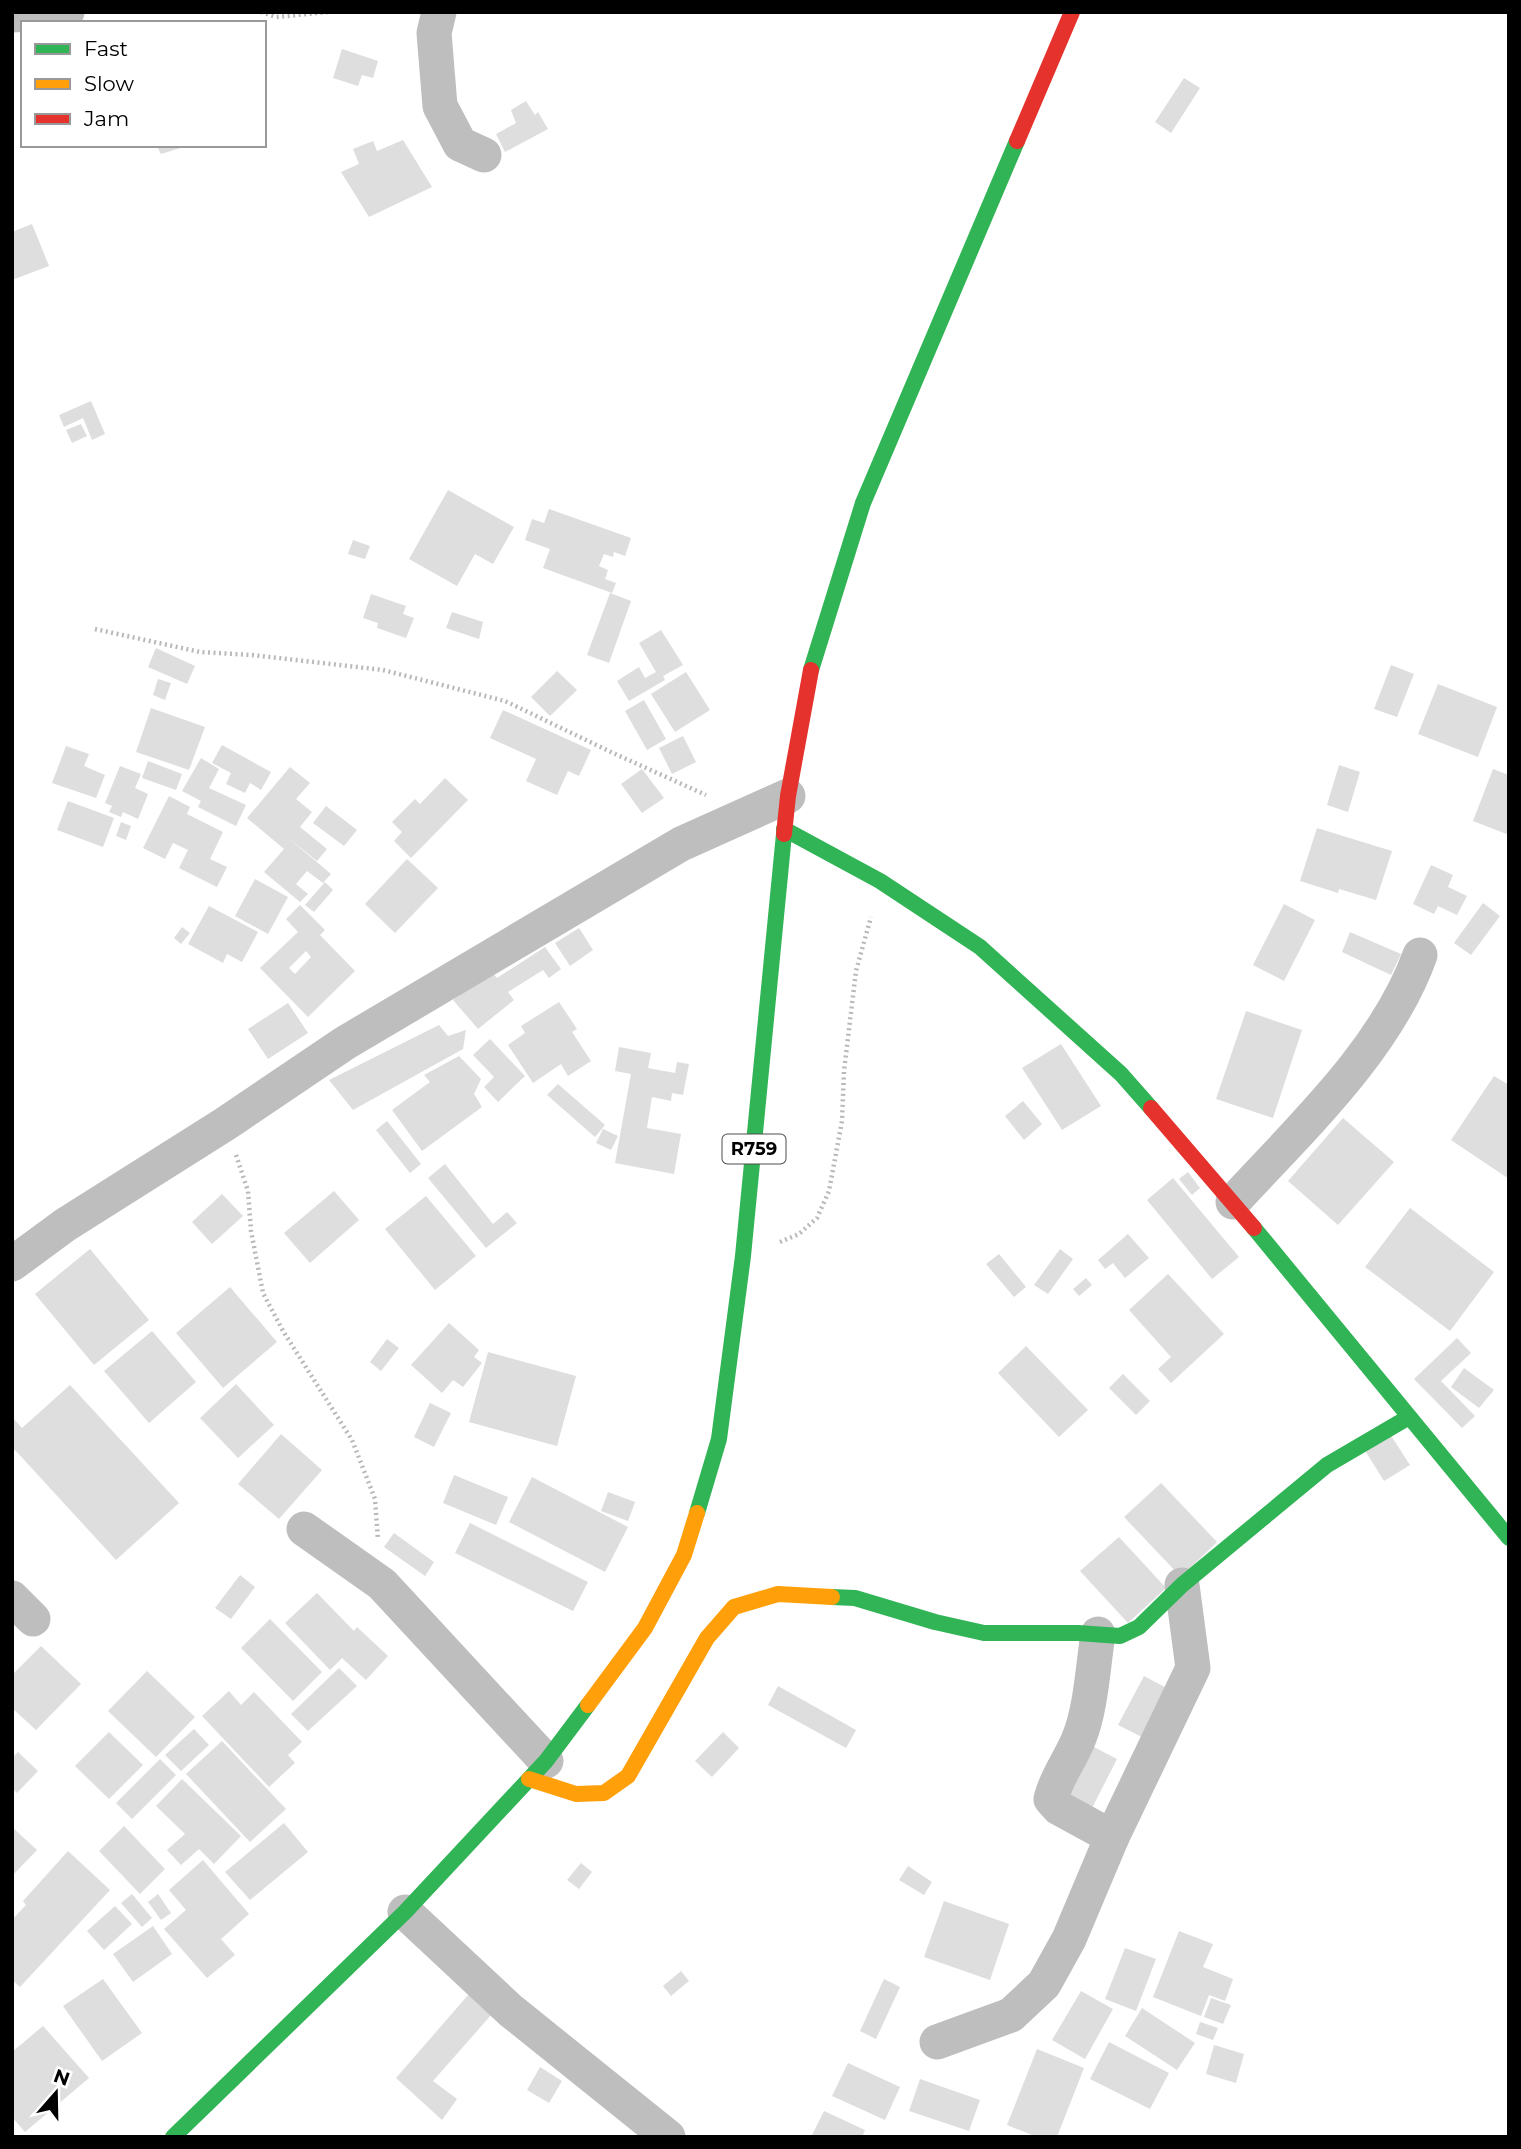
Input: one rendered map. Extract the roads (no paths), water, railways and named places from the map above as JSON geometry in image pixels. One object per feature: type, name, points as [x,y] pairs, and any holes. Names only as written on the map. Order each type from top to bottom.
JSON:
[{"type":"main road","name":"R759","points":[[173,2137],[405,1912],[537,1770],[645,1628],[684,1555],[719,1439],[743,1256],[786,812],[811,663],[863,503],[1072,12]]},
{"type":"main road","points":[[786,812],[880,881],[980,947],[1121,1074],[1233,1202],[1509,1538]]},
{"type":"main road","points":[[537,1770],[576,1794],[604,1793],[628,1776],[707,1638],[734,1607],[778,1594],[855,1598],[934,1622],[984,1633],[1121,1636],[1139,1627],[1182,1585],[1327,1465],[1409,1417]]},
{"type":"street","points":[[12,15],[67,12]]},
{"type":"street","points":[[439,12],[434,33],[440,106],[460,144],[484,155]]},
{"type":"street","points":[[12,1264],[65,1225],[225,1125],[345,1043],[681,844],[748,814],[786,812]]},
{"type":"street","points":[[1233,1202],[1315,1114],[1367,1051],[1410,984],[1420,955]]},
{"type":"street","points":[[304,1529],[382,1584],[537,1770]]},
{"type":"street","points":[[937,2042],[1011,2015],[1044,1984],[1069,1939],[1112,1837],[1193,1668],[1182,1585]]},
{"type":"street","points":[[1098,1634],[1080,1737],[1054,1787],[1051,1799],[1059,1808],[1112,1837]]},
{"type":"street","points":[[405,1912],[510,2010],[668,2137]]}]
